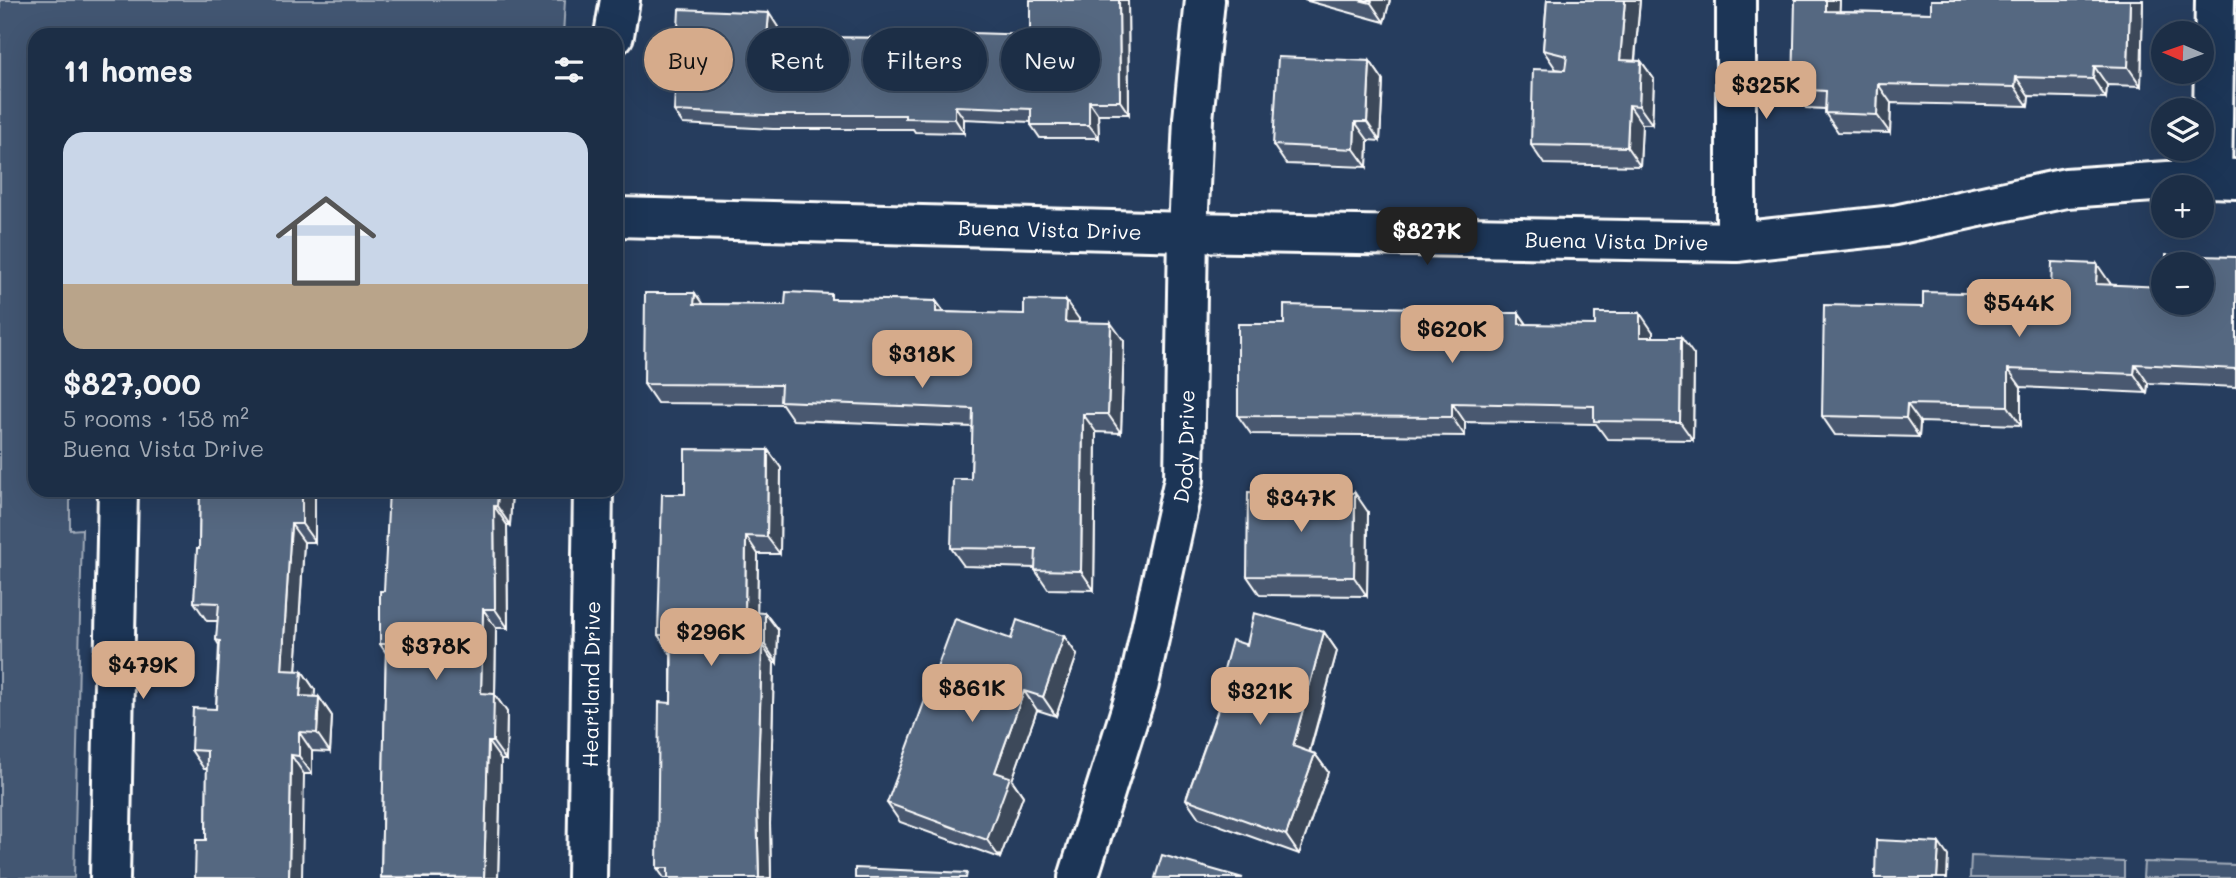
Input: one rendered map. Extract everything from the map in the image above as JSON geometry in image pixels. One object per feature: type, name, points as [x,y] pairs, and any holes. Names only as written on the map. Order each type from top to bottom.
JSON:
[{"type":"street","points":[[615,28],[620,0]]},
{"type":"street","name":"Dody Drive","points":[[1078,878],[1139,684],[1184,479],[1188,232],[1193,119],[1205,0]]},
{"type":"street","points":[[1736,0],[1736,242]]},
{"type":"street","points":[[2216,0],[2224,178]]},
{"type":"street","name":"Buena Vista Drive","points":[[623,217],[1188,232],[1736,242],[1895,225],[2066,188],[2224,178]]},
{"type":"street","points":[[110,878],[118,497]]},
{"type":"street","name":"Heartland Drive","points":[[587,878],[593,497]]},
{"type":"shaded area","points":[[0,0],[565,0],[563,28],[28,28],[28,497],[70,497],[70,530],[82,529],[74,878],[0,878]]},
{"type":"shaded area","points":[[1971,856],[2124,862],[2124,878],[1970,878]]},
{"type":"shaded area","points":[[2144,862],[2236,865],[2236,878],[2143,878]]},
{"type":"building","points":[[1030,0],[1119,0],[1120,101],[1089,101],[1089,125],[1031,125],[1031,109],[955,106],[955,119],[905,118],[905,115],[764,115],[674,111],[675,91],[733,91],[733,28],[678,28],[679,9],[769,13],[768,28],[747,28],[747,91],[849,91],[849,38],[863,38],[863,91],[987,91],[987,34],[1001,34],[1001,91],[1100,91],[1100,28],[1030,28]]},
{"type":"building","points":[[1547,0],[1625,0],[1620,60],[1641,61],[1639,106],[1629,105],[1627,147],[1531,145],[1533,69],[1565,70],[1567,56],[1543,50]]},
{"type":"building","points":[[1795,0],[1826,0],[1826,11],[1931,13],[1931,0],[2130,0],[2128,67],[2094,66],[2093,79],[2016,77],[2015,87],[1878,84],[1877,115],[1825,113],[1826,91],[1793,89]]},
{"type":"building","points":[[1278,57],[1370,61],[1367,122],[1355,122],[1354,149],[1273,145]]},
{"type":"building","points":[[2214,256],[2236,257],[2236,369],[2135,364],[2134,374],[2008,369],[2008,406],[1907,404],[1906,418],[1822,416],[1824,305],[1923,307],[1923,292],[1966,293],[1966,289],[2051,290],[2052,262],[2097,264],[2096,284],[2151,286],[2151,315],[2214,315]]},
{"type":"building","points":[[786,292],[831,294],[831,299],[936,301],[936,312],[1024,314],[1024,300],[1066,301],[1065,322],[1111,323],[1108,414],[1083,414],[1081,571],[1035,570],[1036,549],[951,548],[953,479],[971,479],[973,409],[780,401],[781,385],[644,384],[645,293],[695,293],[694,304],[785,305]]},
{"type":"building","points":[[1284,305],[1420,308],[1420,313],[1519,313],[1519,324],[1595,325],[1595,313],[1640,313],[1640,337],[1681,337],[1680,422],[1594,421],[1594,406],[1452,403],[1452,417],[1238,416],[1238,324],[1284,324]]},
{"type":"building","points":[[685,449],[768,450],[767,537],[746,536],[745,612],[765,613],[757,807],[759,878],[668,878],[668,868],[657,868],[659,702],[671,703],[672,635],[658,635],[662,494],[685,494]]},
{"type":"building","points":[[1248,492],[1355,493],[1354,577],[1247,576]]},
{"type":"building","points":[[200,497],[302,497],[302,524],[291,524],[282,670],[302,671],[300,696],[319,697],[317,733],[299,732],[299,756],[291,755],[289,878],[195,878],[196,840],[206,840],[207,751],[191,750],[193,708],[216,709],[220,641],[216,640],[219,603],[194,602]]},
{"type":"building","points":[[389,497],[498,497],[497,506],[494,506],[495,609],[483,609],[481,693],[494,694],[493,742],[488,742],[484,878],[381,877],[386,644],[380,644],[380,591],[384,591]]},
{"type":"building","points":[[1254,613],[1324,632],[1293,746],[1315,754],[1286,835],[1186,799],[1222,699],[1216,698],[1232,640],[1247,645]]},
{"type":"building","points":[[955,619],[1011,639],[1017,620],[1064,636],[1043,697],[1024,691],[995,772],[1010,777],[987,840],[887,803]]},
{"type":"building","points":[[1876,840],[1939,843],[1937,878],[1875,878]]},
{"type":"building","points":[[1162,855],[1243,878],[1155,878]]},
{"type":"building","points":[[855,868],[967,873],[966,878],[855,878]]}]
